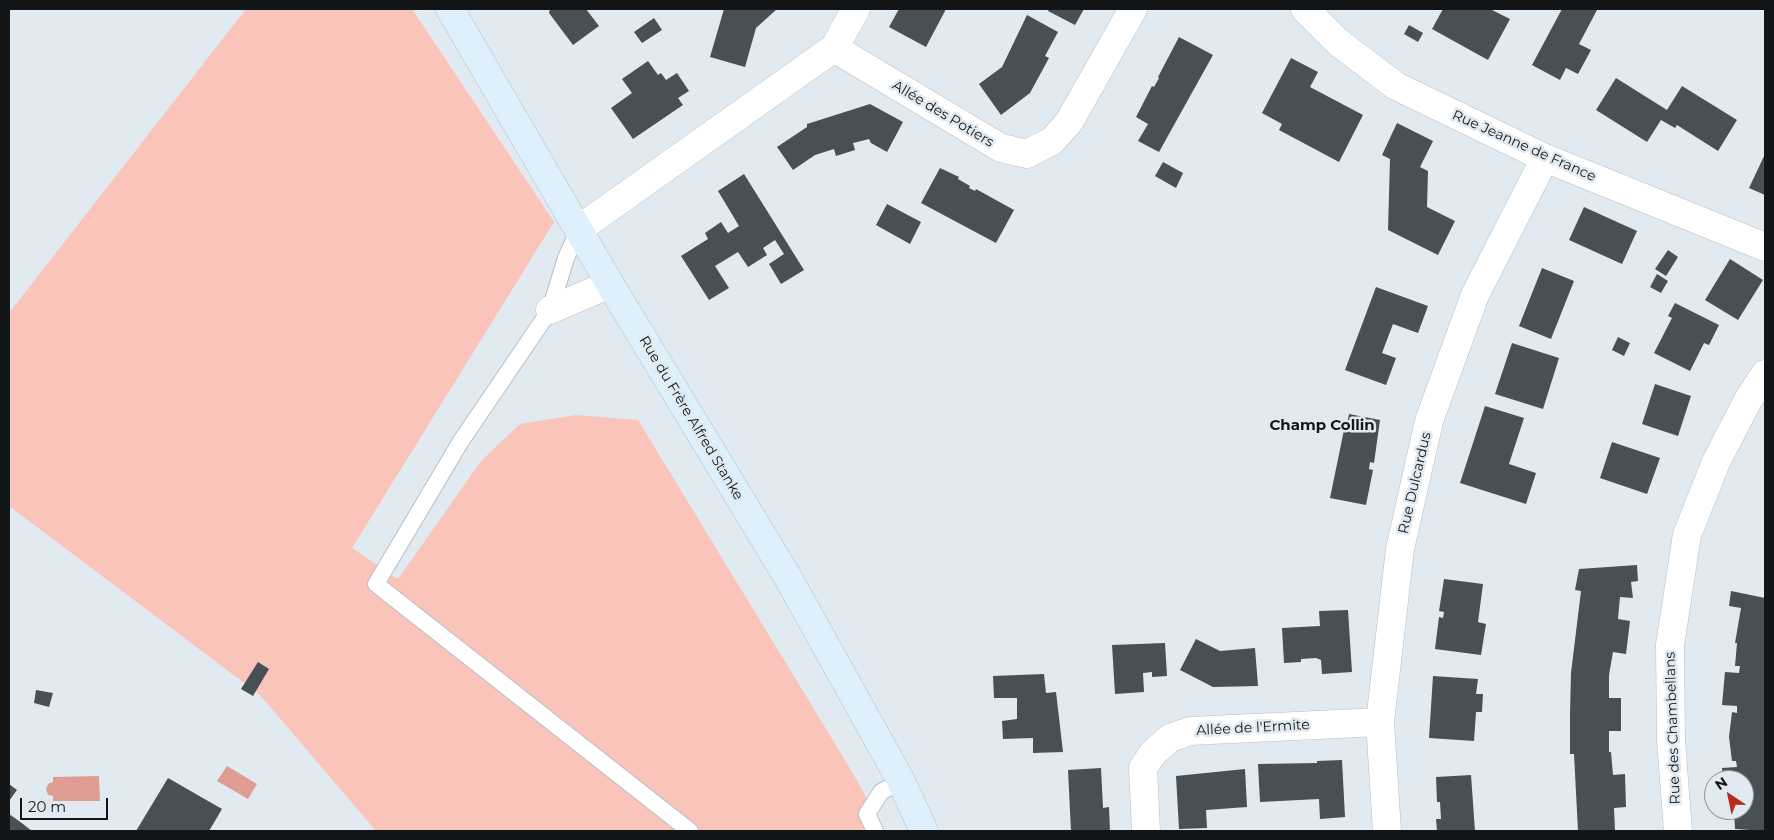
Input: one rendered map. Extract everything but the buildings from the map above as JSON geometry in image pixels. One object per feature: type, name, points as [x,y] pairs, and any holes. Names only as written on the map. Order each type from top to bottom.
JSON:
[{"type":"street","name":"Rue du Frère Alfred Stanke","points":[[450,9],[610,284],[787,576],[901,781],[924,831]]},
{"type":"street","points":[[579,229],[834,48],[856,9]]},
{"type":"street","name":"Allée des Potiers","points":[[834,48],[1001,148],[1027,154],[1052,141],[1069,122],[1133,9]]},
{"type":"street","name":"Rue Jeanne de France","points":[[1305,9],[1339,43],[1396,86],[1545,158],[1765,247]]},
{"type":"street","name":"Rue Dulcardus","points":[[1387,831],[1380,722],[1400,549],[1430,421],[1475,295],[1545,158]]},
{"type":"street","points":[[550,310],[610,284]]},
{"type":"street","name":"Rue des Chambellans","points":[[1678,831],[1671,741],[1670,645],[1687,535],[1716,462],[1748,400],[1765,374]]},
{"type":"street","name":"Allée de l'Ermite","points":[[1146,831],[1143,768],[1153,753],[1170,738],[1190,731],[1380,722]]},
{"type":"lane","points":[[579,229],[566,258],[550,310],[461,441],[376,584],[690,831]]},
{"type":"lane","points":[[875,831],[867,814],[882,792],[901,781]]},
{"type":"shaded area","points":[[246,9],[412,9],[554,222],[352,548],[398,579],[481,461],[520,424],[576,415],[638,420],[851,770],[885,831],[376,831],[260,695],[9,506],[9,313]]},
{"type":"shaded area","points":[[227,766],[257,784],[248,799],[217,781]]},
{"type":"shaded area","points":[[99,776],[100,801],[53,801],[53,796],[48,795],[46,789],[48,784],[53,782],[53,777]]},
{"type":"district","name":"Champ Collin","points":[[1322,426]]}]
